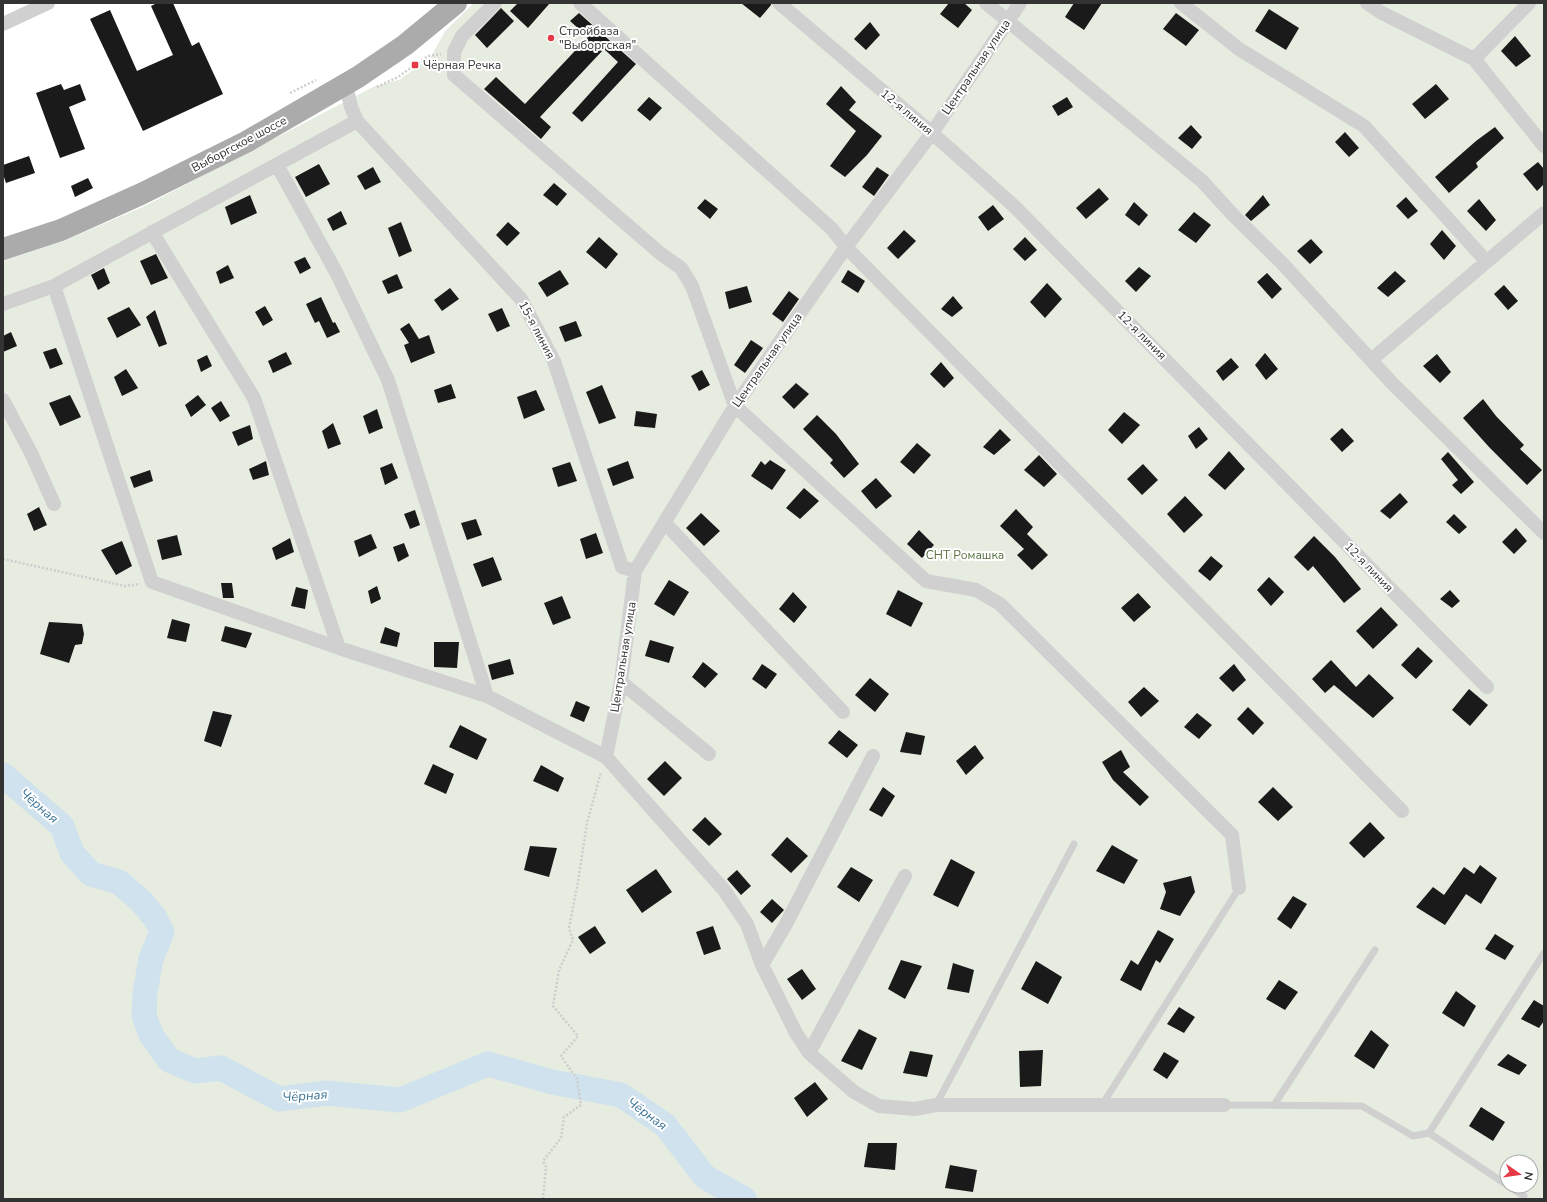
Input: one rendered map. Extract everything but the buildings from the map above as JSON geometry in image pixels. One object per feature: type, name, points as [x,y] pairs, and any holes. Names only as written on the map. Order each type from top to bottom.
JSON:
[{"type":"main road","name":"Выборгское шоссе","points":[[3,249],[61,230],[141,194],[246,142],[346,85],[405,45],[456,3]]},
{"type":"street","points":[[3,24],[48,3]]},
{"type":"street","points":[[495,3],[462,36],[454,52],[454,75],[661,254],[682,268],[692,286],[735,406],[926,581],[976,590],[1000,604],[1232,835],[1239,888]]},
{"type":"street","points":[[580,3],[832,229],[846,247],[1402,811]]},
{"type":"street","name":"12-я линия","points":[[779,3],[932,133],[1014,206],[1487,687]]},
{"type":"street","points":[[986,3],[1202,181],[1234,216],[1281,262],[1371,360],[1544,533]]},
{"type":"street","name":"Центральная улица","points":[[606,757],[621,682],[635,571],[735,406],[846,247],[932,133],[1020,3]]},
{"type":"street","points":[[1181,3],[1239,49],[1364,126],[1487,262]]},
{"type":"street","points":[[1367,3],[1382,13],[1474,59],[1544,146]]},
{"type":"street","points":[[1474,59],[1529,3]]},
{"type":"street","name":"15-я линия","points":[[346,85],[351,107],[357,121],[521,298],[554,361],[622,567],[635,571]]},
{"type":"street","points":[[3,304],[54,286],[357,121]]},
{"type":"street","points":[[277,165],[336,272],[388,380],[487,696]]},
{"type":"street","points":[[1371,360],[1544,213]]},
{"type":"street","points":[[152,232],[254,398],[339,648]]},
{"type":"street","points":[[54,286],[152,582],[339,648],[487,696],[606,757],[724,890],[747,924],[762,965],[796,1033],[809,1053],[854,1092],[879,1106],[915,1109],[936,1105],[1224,1105]]},
{"type":"street","points":[[3,400],[54,504]]},
{"type":"street","points":[[665,523],[843,712]]},
{"type":"street","points":[[621,682],[709,754]]},
{"type":"street","points":[[762,965],[786,924],[874,756]]},
{"type":"street","points":[[809,1053],[905,876]]},
{"type":"lane","points":[[936,1105],[1074,844]]},
{"type":"lane","points":[[1102,1105],[1239,888]]},
{"type":"lane","points":[[1274,1105],[1375,950]]},
{"type":"lane","points":[[1429,1133],[1544,953]]},
{"type":"lane","points":[[1224,1105],[1362,1106],[1413,1136],[1429,1133],[1499,1180]]},
{"type":"path","points":[[373,89],[398,77],[428,56],[454,52]]},
{"type":"path","points":[[3,559],[125,586],[152,582]]},
{"type":"path","points":[[543,1199],[546,1167],[543,1161],[561,1138],[564,1117],[581,1105],[577,1079],[561,1056],[578,1036],[553,1006],[559,970],[573,940],[569,928],[587,823],[606,757]]},
{"type":"green space","name":"СНТ Ромашка","points":[[474,3],[1544,3],[1544,1199],[3,1199],[3,261],[64,241],[147,205],[375,86],[399,80],[431,57],[445,31]]},
{"type":"waterway","name":"Чёрная","points":[[3,775],[62,826],[72,853],[91,874],[119,882],[142,902],[155,918],[162,932],[151,959],[145,992],[144,1015],[151,1035],[169,1060],[195,1071],[221,1068],[279,1099],[327,1093],[400,1100],[488,1064],[552,1082],[621,1095],[665,1125],[705,1177],[744,1199]]},
{"type":"place","name":"Стройбаза \"Выборгская\"","points":[[551,38]]},
{"type":"place","name":"Чёрная Речка","points":[[415,65]]}]
